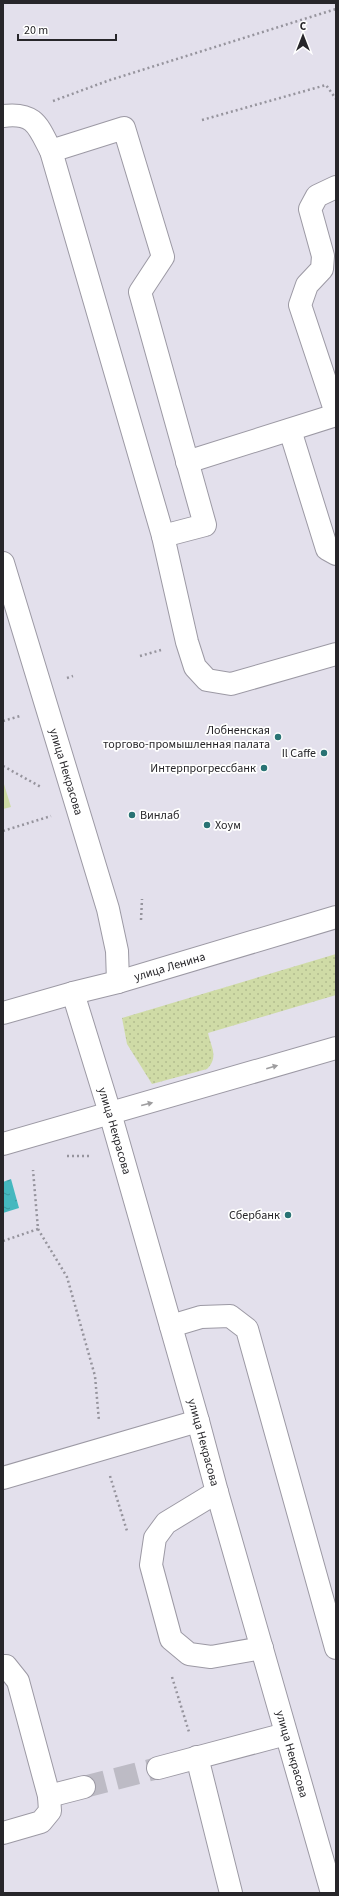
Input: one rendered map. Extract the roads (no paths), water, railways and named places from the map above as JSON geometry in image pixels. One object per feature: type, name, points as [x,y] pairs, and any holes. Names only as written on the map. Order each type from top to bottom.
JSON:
[{"type":"street","points":[[10,115],[35,121],[50,151],[163,536],[195,667],[207,680],[231,684],[336,654]]},
{"type":"street","points":[[50,151],[124,128],[163,257],[140,292],[205,525],[163,536]]},
{"type":"street","points":[[188,462],[336,414],[300,305],[307,285],[322,269],[324,256],[310,209],[317,196],[336,187]]},
{"type":"street","points":[[290,430],[327,549],[336,554]]},
{"type":"street","name":"улица Некрасова","points":[[3,563],[76,808],[108,909],[117,951],[118,982]]},
{"type":"street","name":"улица Ленина","points":[[3,1013],[118,982],[336,917]]},
{"type":"street","name":"улица Некрасова","points":[[73,993],[110,1113],[286,1734],[328,1847],[332,1893]]},
{"type":"street","points":[[3,1144],[336,1048]]},
{"type":"street","points":[[171,1326],[201,1317],[230,1316],[247,1329],[336,1648]]},
{"type":"street","points":[[3,1478],[198,1421]]},
{"type":"street","points":[[217,1492],[166,1523],[155,1538],[151,1565],[171,1638],[189,1654],[211,1657],[262,1648]]},
{"type":"street","points":[[3,1666],[6,1666],[18,1680],[49,1796],[50,1811],[41,1822],[3,1833]]},
{"type":"street","points":[[158,1768],[286,1734]]},
{"type":"street","points":[[197,1757],[231,1893]]},
{"type":"street","points":[[49,1796],[84,1787]]},
{"type":"water","points":[[11,1179],[19,1208],[3,1213],[3,1182]]},
{"type":"tunnel","points":[[84,1787],[158,1768]]},
{"type":"place","name":"Лобненская торгово-промышленная палата","points":[[278,737]]},
{"type":"place","name":"Il Caffe","points":[[324,753]]},
{"type":"place","name":"Интерпрогрессбанк","points":[[264,768]]},
{"type":"place","name":"Винлаб","points":[[132,815]]},
{"type":"place","name":"Хоум","points":[[207,825]]},
{"type":"place","name":"Сбербанк","points":[[288,1215]]}]
